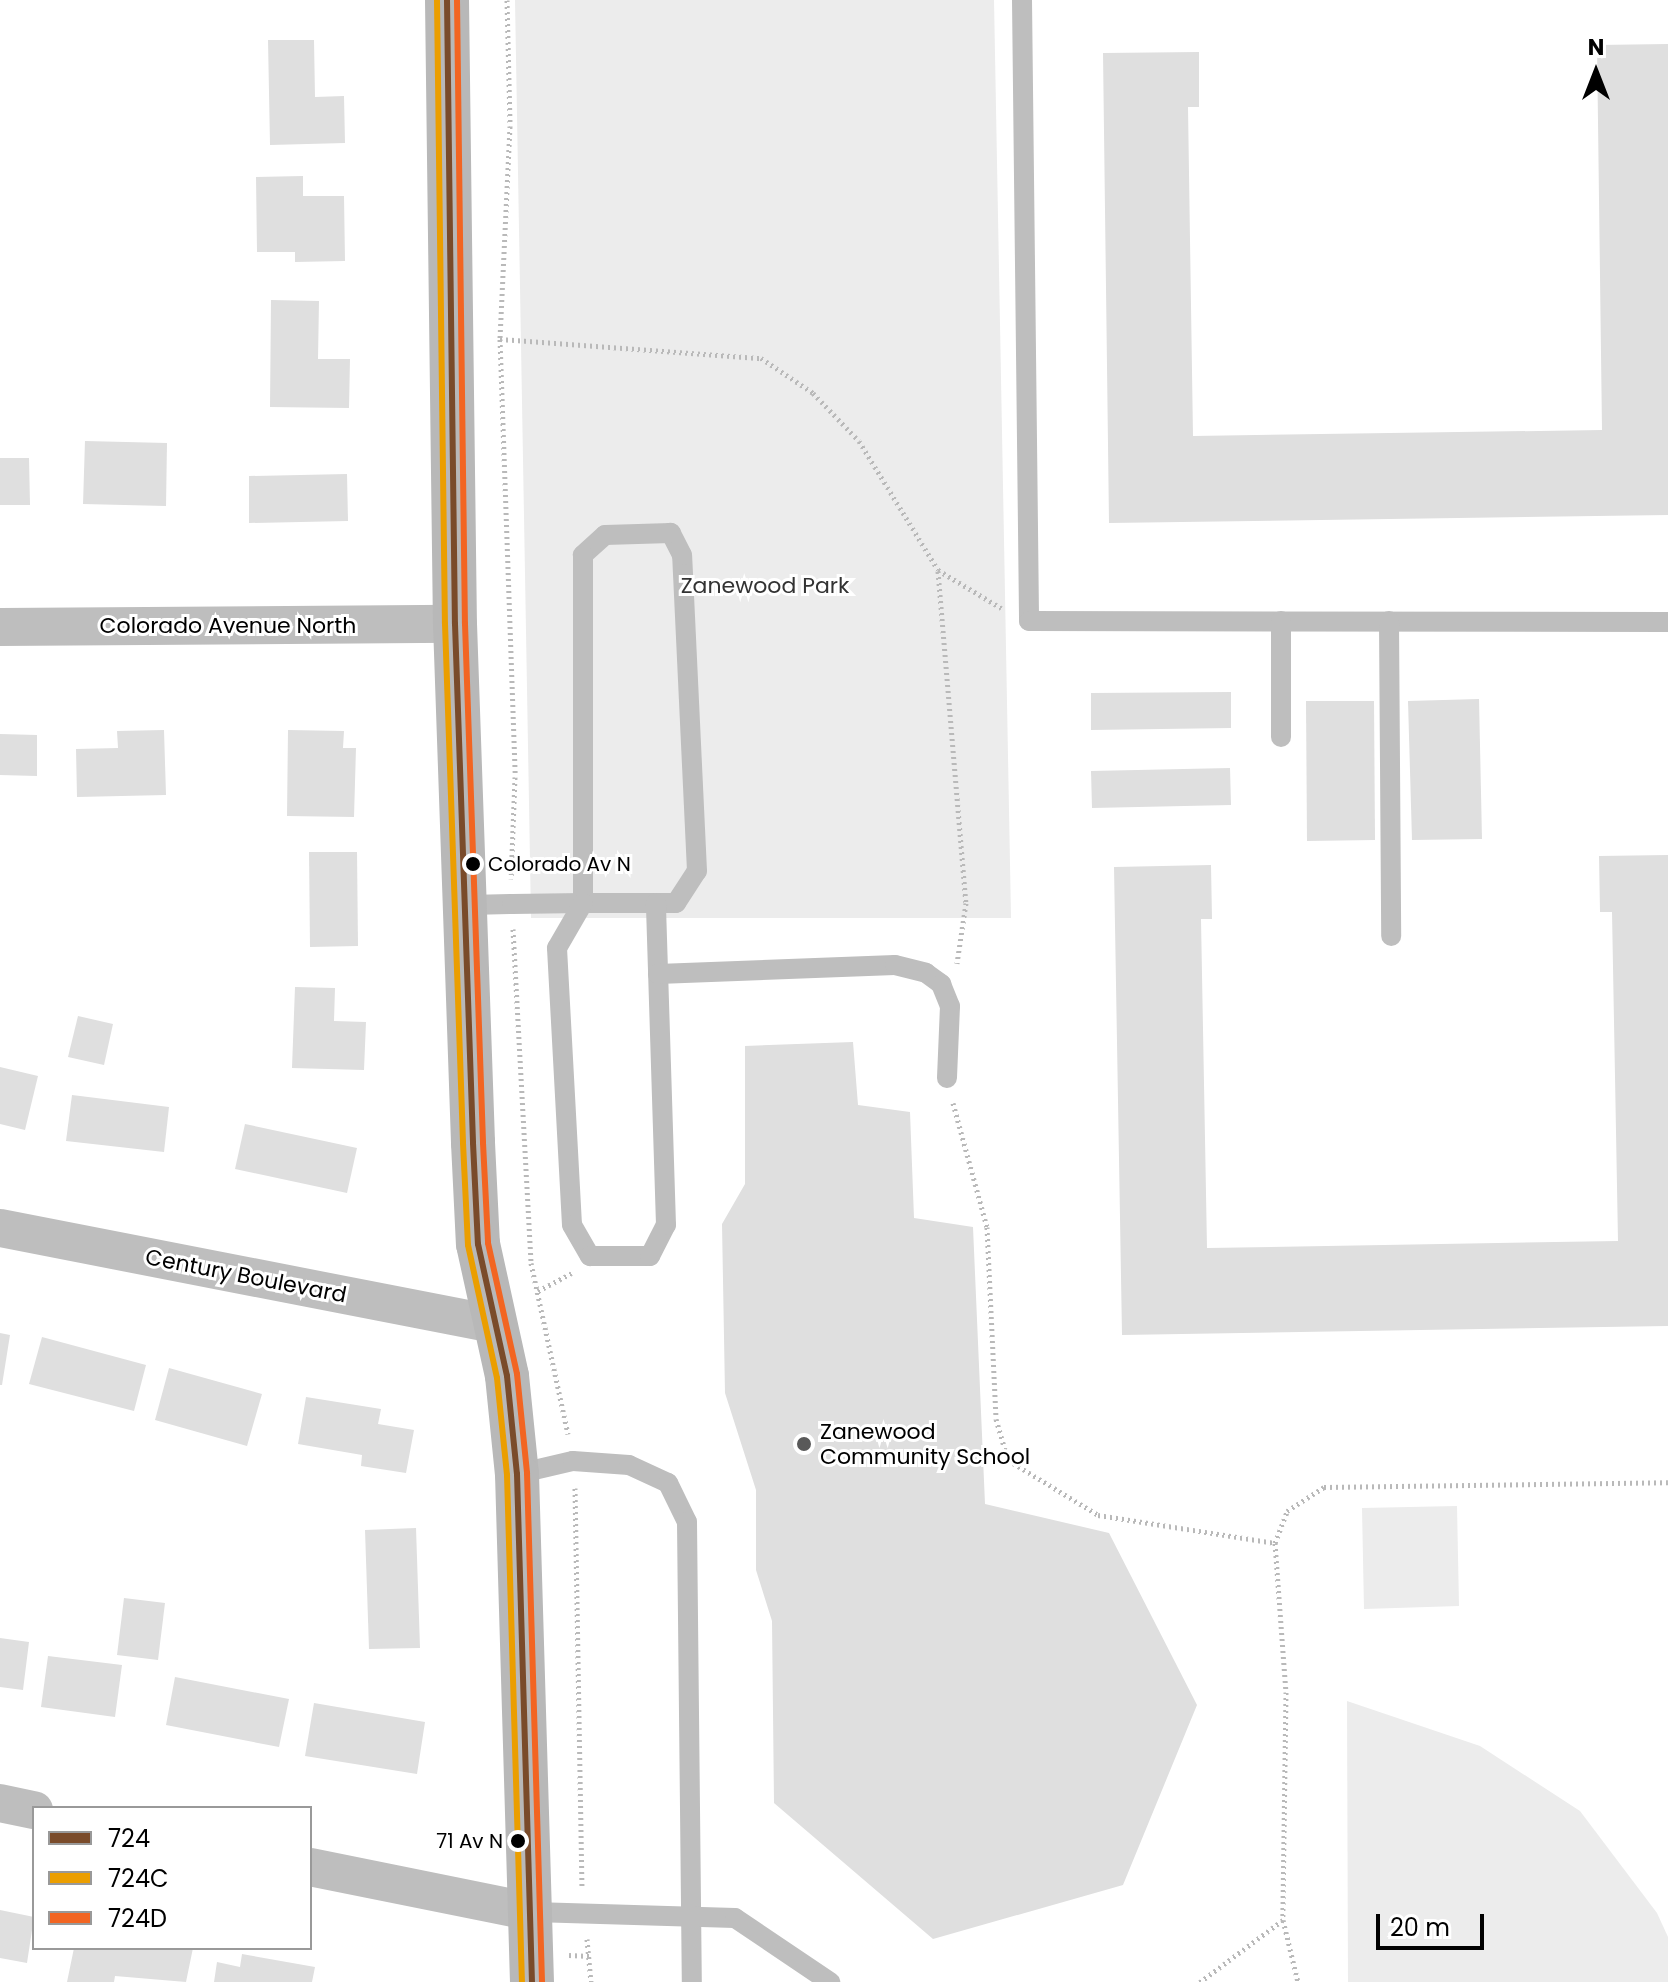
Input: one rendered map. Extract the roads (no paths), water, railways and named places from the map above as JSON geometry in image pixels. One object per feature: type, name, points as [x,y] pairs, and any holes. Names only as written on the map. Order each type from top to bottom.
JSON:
[{"type":"street","points":[[447,0],[455,624],[469,905],[478,1244],[493,1324],[507,1376],[517,1474],[533,1912],[532,1982]]},
{"type":"street","name":"Colorado Avenue North","points":[[0,627],[455,624]]},
{"type":"street","name":"Century Boulevard","points":[[0,1228],[493,1324]]},
{"type":"street","points":[[0,1803],[32,1810]]},
{"type":"street","points":[[312,1867],[533,1912]]},
{"type":"lane","points":[[1022,0],[1029,621],[1668,622]]},
{"type":"lane","points":[[671,533],[682,555],[697,871],[666,903],[658,974],[666,1225],[650,1256],[590,1256],[572,1225],[557,948],[583,903],[583,555],[605,535],[671,533]]},
{"type":"lane","points":[[1281,621],[1281,737]]},
{"type":"lane","points":[[1389,621],[1391,936]]},
{"type":"lane","points":[[469,905],[666,903]]},
{"type":"lane","points":[[658,974],[895,965],[941,984],[950,1006],[947,1078]]},
{"type":"lane","points":[[517,1474],[573,1461],[629,1465],[668,1483],[687,1522],[693,1915],[687,1949],[692,1982]]},
{"type":"lane","points":[[533,1912],[735,1918],[830,1982]]},
{"type":"place","name":"Colorado Av N","points":[[473,864]]},
{"type":"place","name":"Zanewood Community School","points":[[804,1444]]},
{"type":"place","name":"71 Av N","points":[[518,1841]]},
{"type":"park label","name":"Zanewood Park","points":[[765,586]]}]
